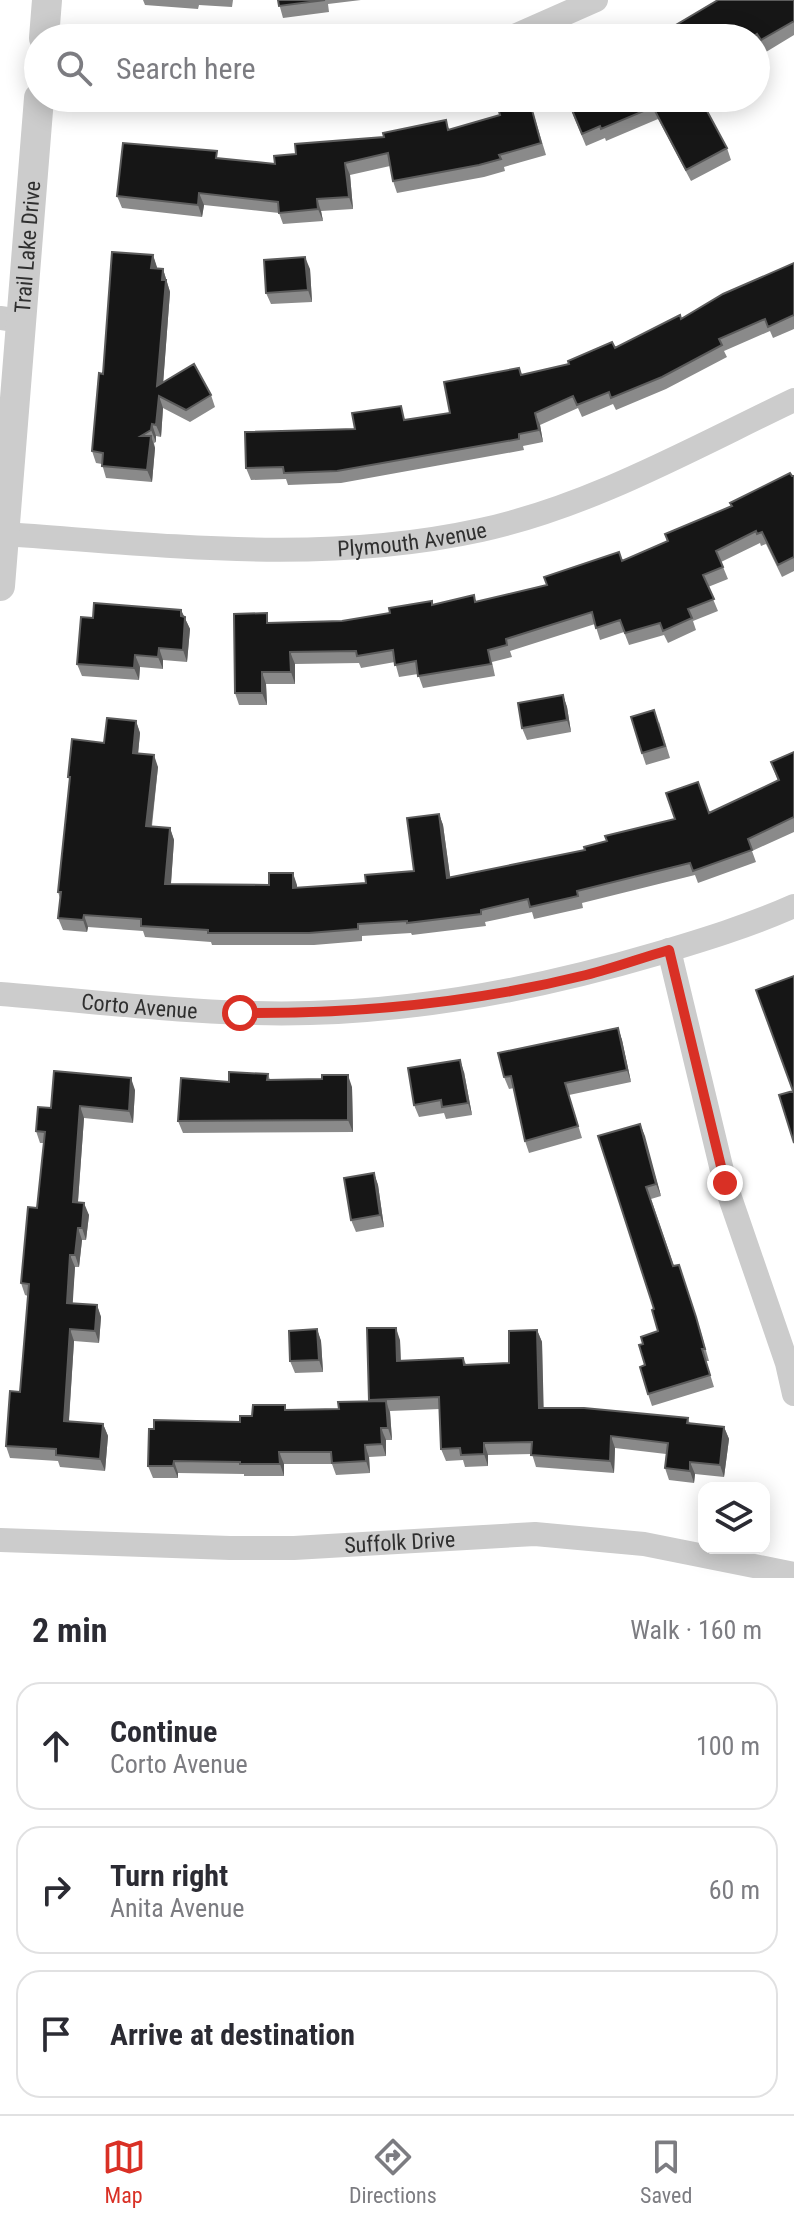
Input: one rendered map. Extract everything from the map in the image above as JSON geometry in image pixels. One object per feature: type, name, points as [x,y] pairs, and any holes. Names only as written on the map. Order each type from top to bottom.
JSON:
[{"type":"street","points":[[45,24],[47,0]]},
{"type":"street","points":[[542,24],[596,0]]},
{"type":"street","name":"Trail Lake Drive","points":[[0,586],[5,534],[11,319],[37,112]]},
{"type":"street","name":"Plymouth Avenue","points":[[5,534],[259,552],[367,549],[483,530],[553,509],[609,487],[794,400]]},
{"type":"street","name":"Corto Avenue","points":[[0,994],[240,1013],[310,1013],[461,999],[588,974],[735,930],[794,906]]},
{"type":"street","points":[[669,950],[725,1183],[787,1363],[794,1394]]},
{"type":"street","name":"Suffolk Drive","points":[[0,1540],[281,1548],[535,1534],[644,1544],[794,1577]]},
{"type":"building","points":[[278,0],[325,0],[279,6]]},
{"type":"building","points":[[718,0],[794,0],[794,21],[770,35],[770,24],[678,24]]},
{"type":"building","points":[[499,112],[533,112],[541,143],[499,155],[501,159],[479,165],[393,181],[388,153],[345,163],[349,197],[317,199],[318,209],[279,213],[278,202],[199,193],[198,205],[117,196],[123,143],[217,151],[216,158],[275,164],[274,156],[296,154],[295,144],[384,137],[383,133],[446,120],[448,130],[500,115]]},
{"type":"building","points":[[573,112],[641,112],[601,129],[600,126],[582,134]]},
{"type":"building","points":[[656,112],[708,112],[727,148],[686,170]]},
{"type":"building","points":[[112,252],[153,255],[151,268],[163,269],[162,280],[166,280],[157,386],[194,364],[211,395],[186,410],[159,396],[156,425],[152,424],[151,430],[141,436],[151,436],[147,470],[102,466],[103,453],[92,451],[99,373],[103,374]]},
{"type":"building","points":[[305,257],[308,290],[266,293],[264,260]]},
{"type":"building","points":[[794,263],[794,315],[768,327],[765,319],[719,339],[722,345],[662,377],[611,398],[609,392],[577,405],[573,396],[535,413],[539,430],[519,434],[519,439],[337,471],[284,473],[283,467],[246,468],[245,432],[355,429],[352,413],[401,406],[404,420],[450,413],[444,382],[519,368],[521,375],[569,364],[568,361],[612,342],[615,348],[680,315],[681,319],[723,294]]},
{"type":"building","points":[[790,473],[794,476],[794,557],[778,565],[762,532],[757,534],[756,531],[716,551],[723,567],[703,575],[714,599],[688,609],[692,618],[663,631],[660,623],[625,633],[620,620],[596,628],[592,612],[506,639],[507,645],[488,650],[491,664],[418,676],[416,661],[395,665],[393,650],[357,656],[356,651],[290,652],[291,672],[262,672],[262,693],[235,693],[234,614],[267,613],[267,623],[342,621],[390,613],[389,608],[432,601],[432,605],[474,595],[475,602],[547,585],[544,577],[619,552],[622,561],[668,541],[665,534],[732,506],[730,503]]},
{"type":"building","points":[[94,603],[181,610],[181,616],[185,617],[183,650],[159,648],[158,657],[135,655],[134,668],[77,664],[81,617],[93,618]]},
{"type":"building","points":[[563,695],[567,720],[522,728],[518,703]]},
{"type":"building","points":[[654,710],[665,746],[642,753],[631,717]]},
{"type":"building","points":[[107,718],[136,721],[133,753],[154,755],[146,826],[170,828],[165,884],[269,885],[269,873],[293,873],[293,888],[366,883],[365,875],[414,871],[407,818],[439,814],[447,878],[585,850],[584,847],[607,841],[605,836],[675,819],[666,793],[698,782],[709,813],[779,780],[771,762],[794,752],[794,817],[748,839],[752,850],[693,871],[690,863],[577,891],[578,896],[530,907],[528,899],[481,910],[481,914],[407,923],[358,924],[358,929],[309,933],[208,933],[208,930],[141,926],[141,919],[84,915],[83,920],[58,918],[72,739],[104,743]]},
{"type":"building","points":[[794,976],[794,1143],[779,1095],[793,1091],[756,990]]},
{"type":"building","points":[[618,1028],[627,1070],[565,1083],[578,1126],[525,1141],[511,1076],[504,1077],[498,1053]]},
{"type":"building","points":[[460,1060],[468,1103],[442,1107],[441,1100],[414,1105],[408,1068]]},
{"type":"building","points":[[54,1071],[131,1078],[129,1111],[80,1106],[73,1202],[84,1203],[75,1255],[70,1255],[67,1303],[97,1305],[95,1331],[70,1329],[64,1421],[103,1424],[100,1459],[56,1455],[56,1449],[6,1446],[10,1391],[20,1392],[29,1284],[21,1283],[28,1207],[37,1208],[45,1132],[36,1131],[38,1107],[51,1108]]},
{"type":"building","points":[[229,1072],[268,1074],[267,1080],[348,1075],[348,1120],[178,1121],[181,1078],[229,1082]]},
{"type":"building","points":[[640,1124],[656,1184],[646,1187],[673,1266],[679,1265],[710,1375],[648,1394],[640,1367],[645,1365],[639,1345],[643,1344],[641,1337],[658,1331],[654,1309],[598,1136]]},
{"type":"building","points":[[374,1173],[380,1215],[351,1220],[344,1178]]},
{"type":"building","points":[[367,1328],[396,1328],[397,1361],[463,1358],[464,1365],[509,1363],[509,1331],[537,1330],[539,1408],[584,1408],[688,1418],[687,1423],[724,1427],[720,1465],[690,1462],[690,1471],[665,1468],[668,1443],[611,1436],[610,1461],[531,1455],[532,1442],[484,1443],[484,1454],[461,1455],[460,1448],[441,1449],[439,1397],[369,1400]]},
{"type":"building","points":[[317,1329],[319,1360],[290,1361],[289,1331]]},
{"type":"building","points":[[386,1401],[388,1428],[381,1428],[382,1444],[365,1445],[366,1461],[332,1463],[331,1452],[279,1452],[280,1464],[174,1461],[173,1466],[148,1466],[149,1429],[154,1429],[154,1420],[240,1422],[240,1416],[252,1416],[253,1405],[285,1405],[285,1410],[339,1409],[338,1402]]},
{"type":"route","points":[[240,1013],[376,1009],[461,999],[588,974],[669,950],[725,1183]]}]
